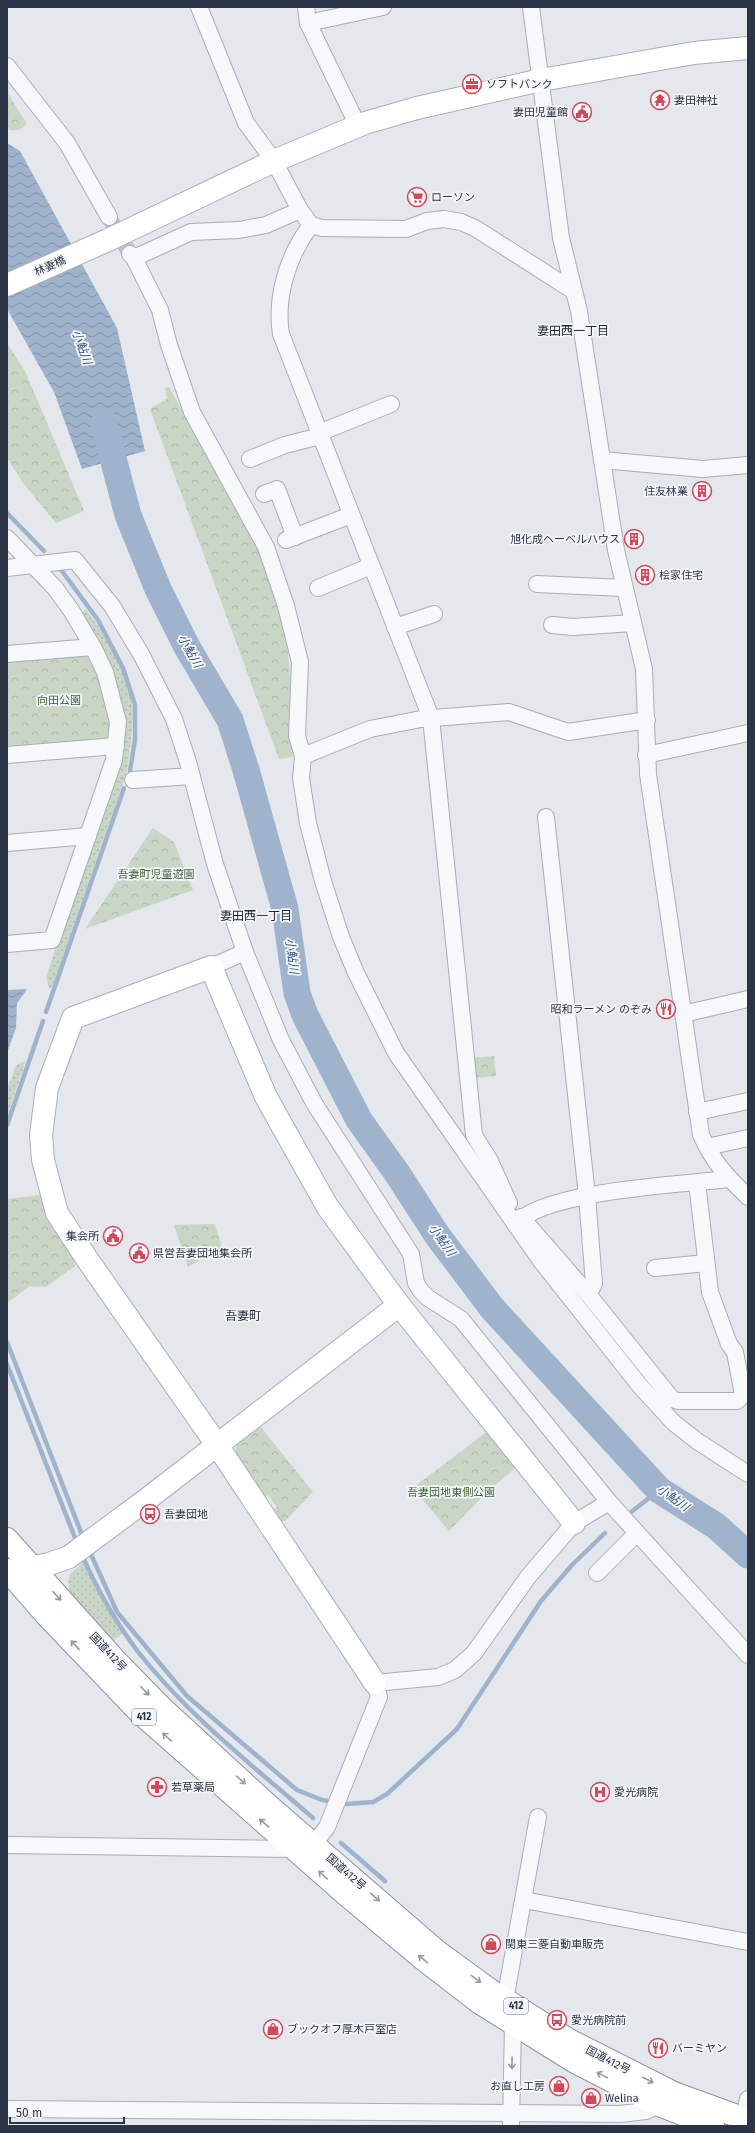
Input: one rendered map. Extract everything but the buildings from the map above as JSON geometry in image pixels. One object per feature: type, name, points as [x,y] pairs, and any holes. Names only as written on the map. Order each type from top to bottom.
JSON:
[{"type":"main road","name":"林妻橋","points":[[7,285],[93,247],[274,161],[358,126],[417,108],[541,80],[694,53],[748,48]]},
{"type":"main road","points":[[375,1683],[217,1445],[87,1259],[57,1212],[43,1160],[41,1135],[48,1088],[73,1018],[211,967],[254,1071],[281,1126],[328,1206],[399,1306],[574,1523]]},
{"type":"main road","points":[[8,1571],[59,1561],[76,1552],[399,1306]]},
{"type":"main road","name":"国道412号","points":[[7,1539],[30,1567],[117,1662],[161,1707],[423,1959],[480,2003],[575,2062],[659,2105],[713,2126]]},
{"type":"main road","name":"国道412号","points":[[8,1571],[128,1702],[304,1846],[438,1952],[505,2000],[569,2040],[667,2089],[745,2116]]},
{"type":"street","points":[[199,7],[246,123],[274,161],[300,210],[311,226],[322,228],[406,229],[427,221],[444,219],[460,222],[475,228],[572,290]]},
{"type":"street","points":[[358,126],[307,15],[383,7]]},
{"type":"street","points":[[531,7],[561,238],[572,290],[579,311],[624,588],[644,669],[647,720],[646,755],[701,1135],[713,1160],[728,1178],[748,1197]]},
{"type":"street","points":[[7,66],[67,143],[109,217]]},
{"type":"street","points":[[300,210],[266,224],[239,230],[190,232],[132,256],[160,310],[169,345],[192,412],[268,555],[286,606],[300,662],[297,736],[304,756],[301,778],[308,823],[323,881],[341,937],[356,973],[396,1053],[518,1220],[588,1294],[672,1398],[678,1401],[737,1401],[745,1395],[735,1352],[740,1348],[710,1292],[697,1183]]},
{"type":"street","points":[[311,226],[298,242],[283,284],[278,315],[281,334],[430,718],[474,1135],[490,1160],[518,1220],[541,1261],[640,1386],[674,1423],[697,1441],[748,1474]]},
{"type":"street","points":[[250,459],[285,445],[319,434],[390,404]]},
{"type":"street","points":[[602,460],[703,468],[748,464]]},
{"type":"street","points":[[277,489],[291,539],[351,515]]},
{"type":"street","points":[[7,538],[32,566],[55,588],[67,604],[93,647],[105,672],[118,722],[114,760],[52,940],[7,944]]},
{"type":"street","points":[[7,568],[75,560],[112,606],[141,654],[174,719],[192,776],[215,864],[245,952],[285,1047],[314,1103],[411,1254],[416,1283],[428,1298],[461,1319],[609,1502],[748,1655]]},
{"type":"street","points":[[318,588],[371,566]]},
{"type":"street","points":[[537,584],[624,588]]},
{"type":"street","points":[[394,627],[434,614]]},
{"type":"street","points":[[552,625],[574,627],[632,623]]},
{"type":"street","points":[[7,654],[93,647]]},
{"type":"street","points":[[304,756],[370,729],[430,718],[509,712],[546,726],[568,732],[647,720]]},
{"type":"street","points":[[646,755],[748,733]]},
{"type":"street","points":[[7,755],[116,746]]},
{"type":"street","points":[[133,780],[192,776]]},
{"type":"street","points":[[546,817],[587,1196],[594,1284],[588,1294]]},
{"type":"street","points":[[7,843],[88,836]]},
{"type":"street","points":[[211,967],[245,952]]},
{"type":"street","points":[[683,1014],[748,999]]},
{"type":"street","points":[[697,1112],[748,1101]]},
{"type":"street","points":[[707,1147],[748,1138]]},
{"type":"street","points":[[518,1220],[542,1207],[587,1196],[728,1178]]},
{"type":"street","points":[[656,1268],[706,1264]]},
{"type":"street","points":[[399,1306],[421,1291]]},
{"type":"street","points":[[7,1846],[304,1846],[324,1832],[379,1697],[375,1683],[438,1677],[455,1670],[474,1653],[524,1582],[574,1523],[609,1502]]},
{"type":"street","points":[[597,1573],[637,1533]]},
{"type":"street","points":[[511,2119],[513,2024],[505,2000],[538,1817]]},
{"type":"street","points":[[524,1900],[748,1942]]},
{"type":"street","points":[[7,2109],[511,2119],[620,2114],[646,2111],[659,2105]]},
{"type":"green space","points":[[7,92],[27,124],[19,130],[10,130],[7,128]]},
{"type":"green space","points":[[7,343],[26,373],[84,511],[56,523],[23,483],[7,458]]},
{"type":"green space","points":[[169,387],[259,546],[282,610],[289,661],[293,757],[279,759],[150,409],[167,399],[165,388]]},
{"type":"green space","points":[[86,609],[107,641],[126,681],[132,703],[131,737],[127,771],[52,988],[49,988],[46,977],[111,781],[122,726],[79,615]]},
{"type":"green space","name":"向田公園","points":[[87,653],[92,657],[113,733],[106,741],[7,748],[7,660]]},
{"type":"green space","name":"吾妻町児童遊園","points":[[153,828],[174,842],[193,890],[85,929]]},
{"type":"green space","points":[[494,1056],[496,1076],[476,1078],[472,1058]]},
{"type":"green space","points":[[26,1061],[7,1116],[7,1090],[16,1065]]},
{"type":"green space","points":[[40,1195],[50,1217],[80,1257],[75,1266],[46,1287],[30,1286],[7,1303],[7,1199]]},
{"type":"green space","points":[[215,1224],[222,1247],[188,1267],[174,1225]]},
{"type":"green space","points":[[261,1427],[313,1492],[285,1521],[281,1521],[273,1511],[277,1507],[268,1495],[264,1498],[235,1459],[236,1445]]},
{"type":"green space","name":"吾妻団地東側公園","points":[[489,1430],[519,1465],[487,1492],[449,1531],[414,1489],[414,1487]]},
{"type":"green space","points":[[83,1563],[108,1610],[123,1633],[113,1641],[70,1593],[68,1581],[70,1574]]},
{"type":"water","points":[[7,143],[20,151],[117,328],[145,451],[82,469],[54,392],[7,309]]},
{"type":"water","points":[[26,989],[17,1003],[16,1028],[7,1053],[7,990]]},
{"type":"waterway","name":"小鮎川","points":[[104,424],[128,515],[158,589],[187,647],[230,720],[246,770],[285,909],[297,993],[305,1015],[359,1120],[397,1173],[437,1235],[492,1308],[659,1490],[716,1526],[748,1555]]},
{"type":"waterway","points":[[7,513],[44,551]]},
{"type":"waterway","points":[[59,567],[98,620],[123,668],[135,705],[135,739],[130,771]]},
{"type":"waterway","points":[[46,1012],[124,788]]},
{"type":"waterway","points":[[7,1125],[43,1021]]},
{"type":"waterway","points":[[7,1342],[84,1540]]},
{"type":"waterway","points":[[7,1364],[77,1543]]},
{"type":"waterway","points":[[630,1513],[659,1490]]},
{"type":"waterway","points":[[89,1550],[117,1612],[187,1696],[297,1790],[322,1800],[347,1804],[373,1802],[387,1794],[457,1729],[541,1601],[572,1565],[605,1533]]},
{"type":"waterway","points":[[82,1555],[115,1618],[139,1653],[158,1676],[200,1719],[313,1818]]},
{"type":"waterway","points":[[341,1843],[385,1881]]},
{"type":"tunnel","points":[[109,217],[130,254]]},
{"type":"place","name":"ソフトバンク","points":[[472,84]]},
{"type":"place","name":"妻田神社","points":[[660,100]]},
{"type":"place","name":"妻田児童館","points":[[582,112]]},
{"type":"place","name":"ローソン","points":[[417,197]]},
{"type":"place","name":"住友林業","points":[[702,491]]},
{"type":"place","name":"旭化成ヘーベルハウス","points":[[634,539]]},
{"type":"place","name":"桧家住宅","points":[[645,575]]},
{"type":"place","name":"昭和ラーメン のぞみ","points":[[666,1009]]},
{"type":"place","name":"集会所","points":[[113,1236]]},
{"type":"place","name":"県営吾妻団地集会所","points":[[139,1253]]},
{"type":"place","name":"吾妻団地","points":[[150,1514]]},
{"type":"place","name":"若草薬局","points":[[157,1787]]},
{"type":"place","name":"愛光病院","points":[[600,1792]]},
{"type":"place","name":"関東三菱自動車販売","points":[[491,1944]]},
{"type":"place","name":"愛光病院前","points":[[557,2020]]},
{"type":"place","name":"ブックオフ厚木戸室店","points":[[273,2029]]},
{"type":"place","name":"バーミヤン","points":[[658,2048]]},
{"type":"place","name":"お直し工房","points":[[559,2086]]},
{"type":"place","name":"Welina","points":[[591,2098]]},
{"type":"district","name":"妻田西一丁目","points":[[573,331]]},
{"type":"district","name":"妻田西一丁目","points":[[256,916]]},
{"type":"district","name":"吾妻町","points":[[243,1316]]}]
